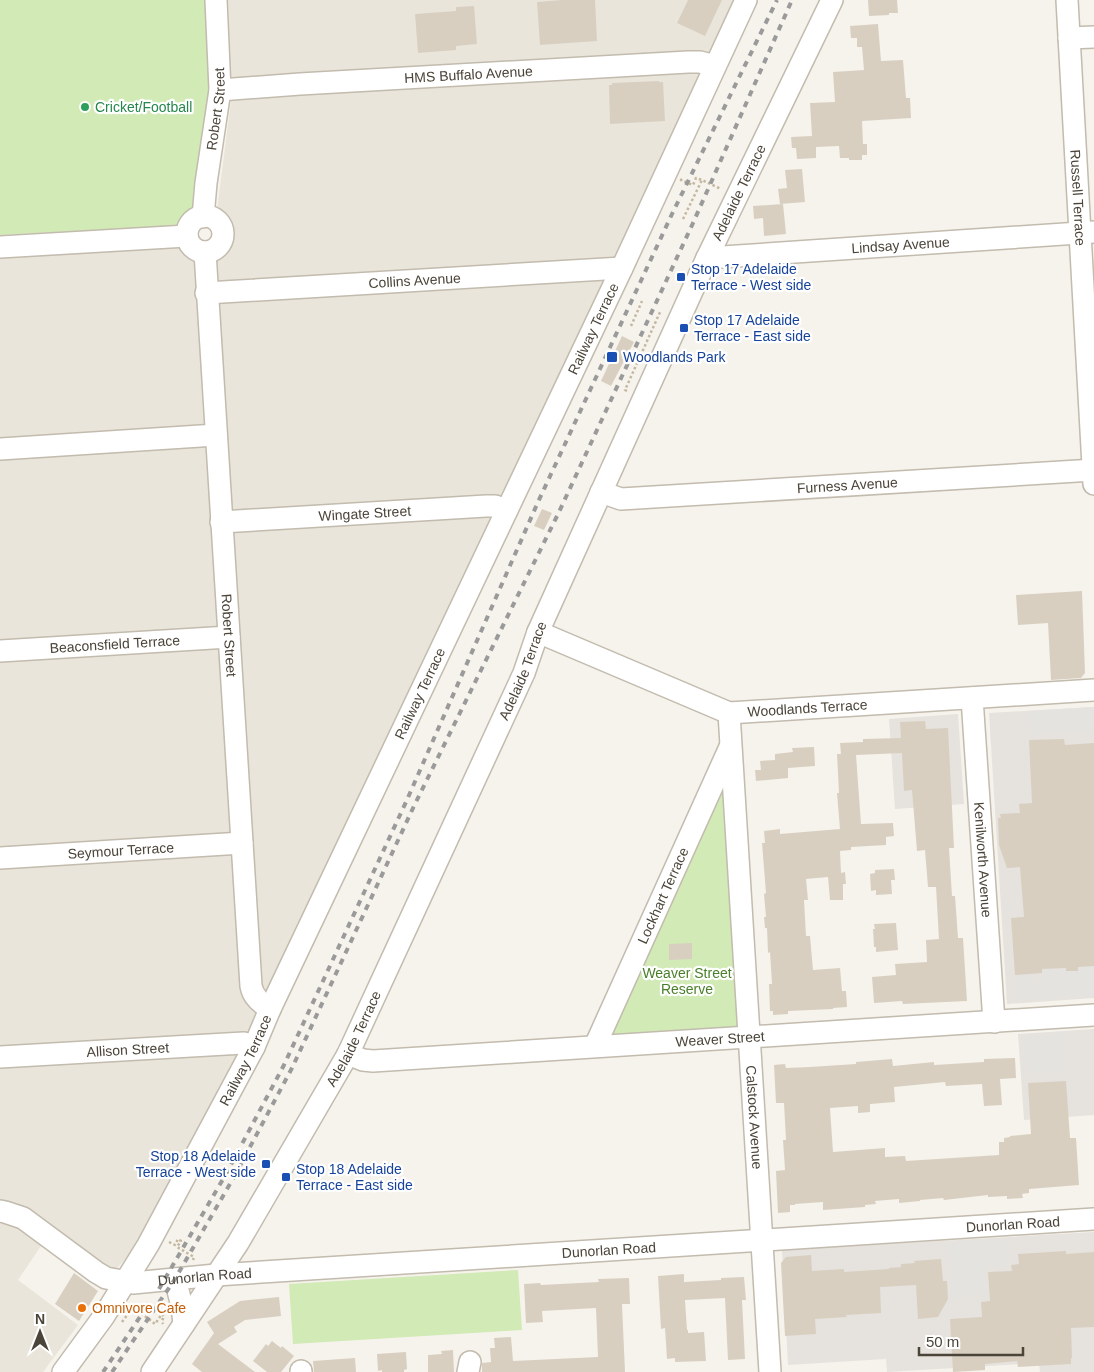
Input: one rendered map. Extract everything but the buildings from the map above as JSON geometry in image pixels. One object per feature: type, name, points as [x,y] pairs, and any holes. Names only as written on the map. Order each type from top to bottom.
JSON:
[{"type":"street","name":"Robert Street","points":[[203,217],[206,183],[220,90],[216,0]]},
{"type":"street","name":"Railway Terrace","points":[[63,1372],[104,1316],[148,1245],[254,1047],[270,1009],[622,268],[746,0]]},
{"type":"street","name":"Adelaide Terrace","points":[[152,1372],[238,1243],[348,1054],[524,673],[538,632],[707,258],[832,0]]},
{"type":"street","name":"Russell Terrace","points":[[1067,0],[1087,232],[1094,475]]},
{"type":"street","points":[[1069,38],[1094,37]]},
{"type":"street","name":"HMS Buffalo Avenue","points":[[220,90],[688,62],[700,62],[715,66]]},
{"type":"street","points":[[203,217],[216,220],[222,234],[217,248],[205,252],[192,247],[187,236],[191,223],[197,218],[203,217]]},
{"type":"street","name":"Lindsay Avenue","points":[[707,258],[1087,232]]},
{"type":"street","points":[[0,247],[187,236]]},
{"type":"street","name":"Robert Street","points":[[205,252],[206,293],[251,986],[255,997],[270,1009]]},
{"type":"street","name":"Collins Avenue","points":[[206,293],[622,268]]},
{"type":"street","points":[[0,449],[216,435]]},
{"type":"street","name":"Furness Avenue","points":[[601,492],[621,499],[1094,475]]},
{"type":"street","name":"Wingate Street","points":[[221,522],[486,506],[496,506],[507,510]]},
{"type":"street","name":"Woodlands Terrace","points":[[538,632],[730,713],[1094,690]]},
{"type":"street","name":"Beaconsfield Terrace","points":[[0,651],[229,637]]},
{"type":"street","name":"Kenilworth Avenue","points":[[972,698],[994,1022]]},
{"type":"street","name":"Calstock Avenue","points":[[730,713],[770,1372]]},
{"type":"street","name":"Lockhart Terrace","points":[[595,1046],[732,744]]},
{"type":"street","name":"Seymour Terrace","points":[[0,858],[242,844]]},
{"type":"street","name":"Weaver Street","points":[[348,1054],[363,1060],[373,1061],[1094,1015]]},
{"type":"street","name":"Allison Street","points":[[0,1057],[244,1043],[254,1047]]},
{"type":"street","name":"Dunorlan Road","points":[[0,1211],[23,1218],[106,1278],[133,1283],[216,1275],[1094,1219]]},
{"type":"street","points":[[175,1279],[182,1306],[179,1331]]},
{"type":"path","points":[[668,168],[684,174],[681,180],[693,185],[696,178],[738,196]]},
{"type":"path","points":[[684,219],[702,180]]},
{"type":"path","points":[[631,326],[643,302]]},
{"type":"path","points":[[627,391],[624,390],[661,310]]},
{"type":"path","points":[[168,1241],[174,1245],[178,1240],[181,1241],[177,1247],[194,1257],[191,1262],[193,1264],[197,1258]]},
{"type":"path","points":[[133,1307],[156,1324],[162,1314],[164,1316],[162,1321],[164,1330],[179,1331]]},
{"type":"shaded area","points":[[228,0],[739,0],[237,1066],[128,1256],[101,1286],[43,1243],[18,1280],[78,1325],[43,1372],[0,1372],[0,255],[213,241],[231,101]]},
{"type":"shaded area","points":[[1094,707],[1094,998],[1007,1004],[989,713]]},
{"type":"shaded area","points":[[1094,707],[1094,732],[1028,735],[1026,711]]},
{"type":"shaded area","points":[[958,714],[964,804],[895,809],[889,719]]},
{"type":"shaded area","points":[[1094,966],[1094,996],[1017,1001],[1015,975],[1032,974],[1032,982],[1042,981],[1042,969],[1066,968],[1066,971],[1077,971],[1078,967]]},
{"type":"shaded area","points":[[1094,1029],[1094,1115],[1024,1120],[1018,1034]]},
{"type":"shaded area","points":[[1063,1033],[1065,1071],[1027,1073],[1024,1037]]},
{"type":"shaded area","points":[[1094,1232],[1094,1372],[1040,1372],[1039,1363],[887,1372],[886,1359],[788,1365],[782,1250]]},
{"type":"shaded area","points":[[1006,1239],[1009,1266],[985,1268],[987,1296],[950,1298],[946,1242]]},
{"type":"green space","name":"Cricket/Football","points":[[0,0],[207,0],[211,99],[192,217],[183,223],[170,226],[0,235]]},
{"type":"green space","name":"Weaver Street Reserve","points":[[726,776],[741,1029],[605,1036]]},
{"type":"green space","points":[[518,1270],[522,1330],[293,1344],[289,1284]]},
{"type":"railway","points":[[159,1289],[226,1174],[284,1065],[406,802],[538,502],[672,214],[777,0]]},
{"type":"railway","points":[[112,1372],[175,1279],[234,1177],[292,1068],[414,806],[559,512],[693,223],[792,0]]},
{"type":"railway","points":[[103,1372],[142,1314]]},
{"type":"place","name":"Cricket/Football","points":[[85,107]]},
{"type":"place","name":"Stop 17 Adelaide Terrace - West side","points":[[681,277]]},
{"type":"place","name":"Stop 17 Adelaide Terrace - East side","points":[[684,328]]},
{"type":"place","name":"Woodlands Park","points":[[612,357]]},
{"type":"place","name":"Stop 18 Adelaide Terrace - West side","points":[[266,1164]]},
{"type":"place","name":"Stop 18 Adelaide Terrace - East side","points":[[286,1177]]},
{"type":"place","name":"Omnivore Cafe","points":[[82,1308]]}]
